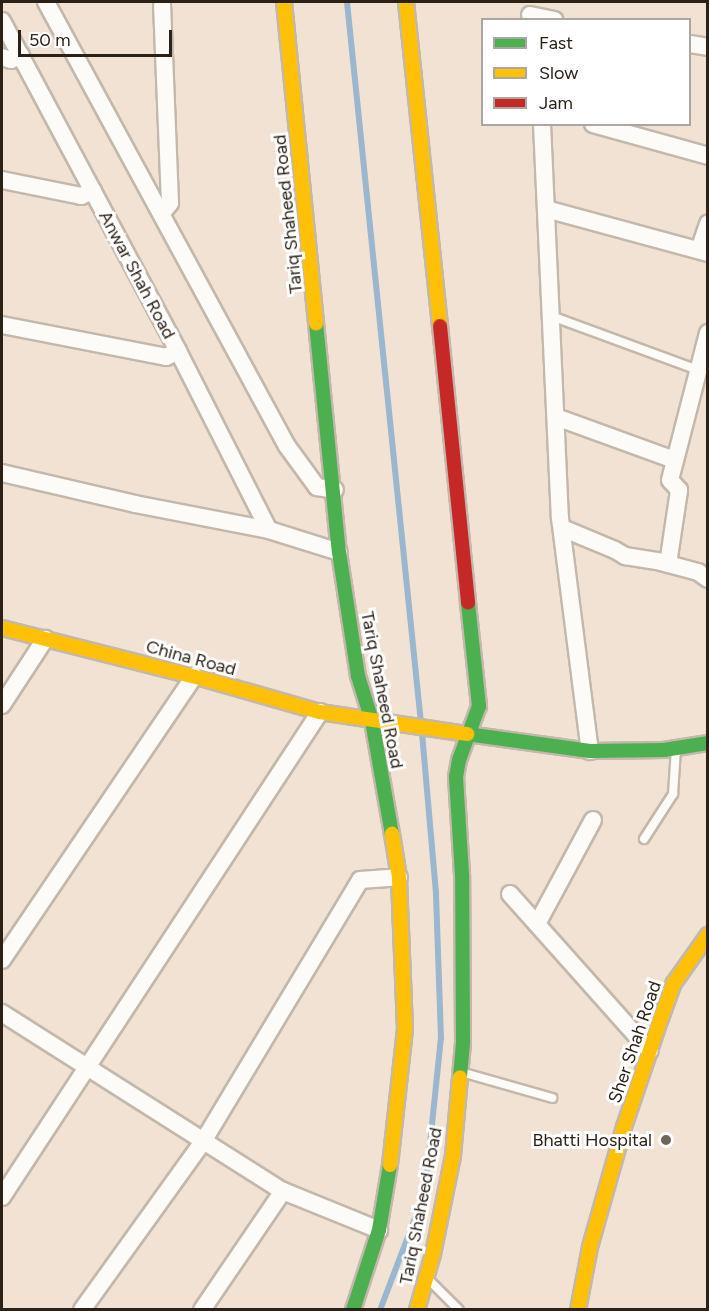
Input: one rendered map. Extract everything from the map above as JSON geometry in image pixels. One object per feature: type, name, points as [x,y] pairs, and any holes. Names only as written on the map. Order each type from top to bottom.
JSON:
[{"type":"main road","name":"Tariq Shaheed Road","points":[[284,2],[339,552],[358,676],[372,721],[399,877],[405,1029],[392,1156],[379,1230],[353,1310]]},
{"type":"main road","name":"Tariq Shaheed Road","points":[[406,2],[479,706],[456,777],[462,875],[463,1042],[453,1156],[427,1277],[417,1310]]},
{"type":"main road","name":"China Road","points":[[2,628],[194,676],[320,712],[469,733]]},
{"type":"main road","points":[[469,733],[590,751],[676,748],[708,742]]},
{"type":"main road","name":"Sher Shah Road","points":[[578,1310],[590,1247],[624,1127],[650,1050],[674,983],[708,935]]},
{"type":"street","points":[[46,2],[287,446],[316,487],[334,490]]},
{"type":"street","points":[[162,5],[170,203],[162,213]]},
{"type":"street","points":[[530,12],[548,18]]},
{"type":"street","name":"Anwar Shah Road","points":[[2,21],[178,351],[269,530]]},
{"type":"street","points":[[691,44],[708,47]]},
{"type":"street","points":[[2,57],[11,60],[21,55]]},
{"type":"street","points":[[542,126],[562,528],[590,751]]},
{"type":"street","points":[[600,126],[708,156]]},
{"type":"street","points":[[2,180],[81,196],[93,191]]},
{"type":"street","points":[[546,209],[703,252],[708,224]]},
{"type":"street","points":[[2,325],[166,357],[178,351]]},
{"type":"street","points":[[668,564],[679,490],[670,480],[708,333]]},
{"type":"street","points":[[556,417],[674,460]]},
{"type":"street","points":[[2,473],[135,504],[269,530],[339,552]]},
{"type":"street","points":[[562,528],[625,556],[698,572],[708,579]]},
{"type":"street","points":[[2,705],[45,639]]},
{"type":"street","points":[[2,960],[194,676]]},
{"type":"street","points":[[2,1197],[320,712]]},
{"type":"street","points":[[537,924],[593,820]]},
{"type":"street","points":[[82,1310],[204,1140],[360,880],[399,877]]},
{"type":"street","points":[[510,894],[650,1050]]},
{"type":"street","points":[[2,1013],[283,1191],[379,1230]]},
{"type":"street","points":[[202,1310],[283,1191]]},
{"type":"lane","points":[[551,316],[698,370]]},
{"type":"lane","points":[[644,839],[673,794],[676,748]]},
{"type":"lane","points":[[461,1072],[552,1098]]},
{"type":"lane","points":[[427,1277],[459,1310]]},
{"type":"waterway","points":[[347,2],[421,723]]},
{"type":"waterway","points":[[380,1310],[425,1192],[441,1038],[436,893],[422,733]]},
{"type":"traffic: fast","points":[[316,323],[339,552],[358,676],[372,721],[392,834]]},
{"type":"traffic: fast","points":[[460,1077],[463,1042],[462,875],[456,777],[459,760],[479,706],[468,603]]},
{"type":"traffic: fast","points":[[467,734],[590,751],[664,750],[708,743]]},
{"type":"traffic: fast","points":[[353,1310],[379,1230],[390,1165]]},
{"type":"traffic: slow","points":[[284,2],[316,323]]},
{"type":"traffic: slow","points":[[406,2],[440,326]]},
{"type":"traffic: slow","points":[[2,628],[211,681],[320,712],[467,734]]},
{"type":"traffic: slow","points":[[390,1165],[405,1029],[399,877],[392,834]]},
{"type":"traffic: slow","points":[[578,1310],[590,1247],[624,1127],[661,1018],[674,983],[708,935]]},
{"type":"traffic: slow","points":[[417,1310],[433,1254],[453,1156],[460,1077]]},
{"type":"traffic: jam","points":[[440,326],[468,603]]},
{"type":"place","name":"Bhatti Hospital","points":[[666,1140]]}]
